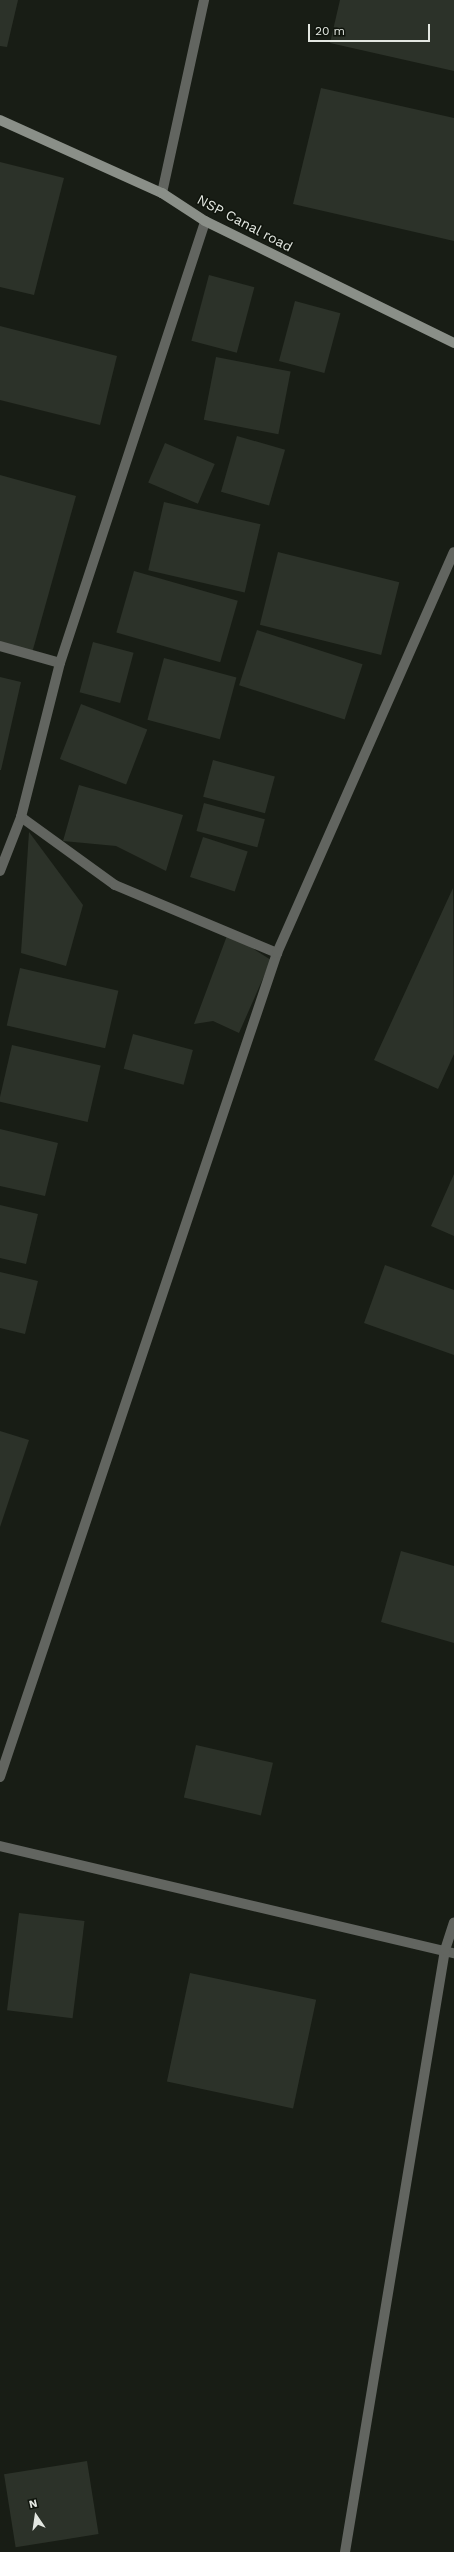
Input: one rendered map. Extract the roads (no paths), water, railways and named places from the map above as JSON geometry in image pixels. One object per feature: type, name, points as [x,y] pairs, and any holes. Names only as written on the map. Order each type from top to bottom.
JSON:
[{"type":"street","points":[[162,193],[204,0]]},
{"type":"street","name":"NSP Canal road","points":[[0,120],[162,193],[205,221],[454,343]]},
{"type":"street","points":[[0,871],[21,817],[60,663],[205,221]]},
{"type":"street","points":[[0,1777],[277,953],[454,552]]},
{"type":"street","points":[[0,646],[60,663]]},
{"type":"street","points":[[21,817],[115,885],[277,953]]},
{"type":"street","points":[[0,1846],[450,1952]]},
{"type":"street","points":[[345,2552],[454,1922]]}]
